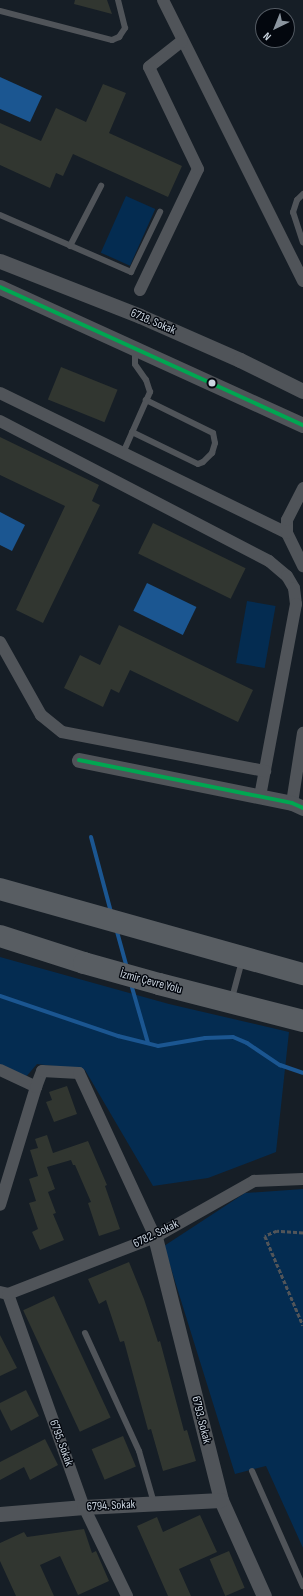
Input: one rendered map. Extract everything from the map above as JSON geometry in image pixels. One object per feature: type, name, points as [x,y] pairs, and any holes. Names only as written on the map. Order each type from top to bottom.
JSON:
[{"type":"highway","points":[[0,889],[243,959],[303,974]]},
{"type":"highway","name":"İzmir Çevre Yolu","points":[[0,936],[84,963],[230,1003],[303,1021]]},
{"type":"street","points":[[163,0],[182,41],[303,282]]},
{"type":"street","points":[[140,290],[198,169],[150,67],[182,41]]},
{"type":"street","name":"6718. Sokak","points":[[0,261],[140,316],[240,360],[303,392]]},
{"type":"street","points":[[3,289],[303,425]]},
{"type":"street","points":[[0,393],[287,533]]},
{"type":"street","points":[[0,421],[269,561],[287,576],[294,588],[296,604],[260,797]]},
{"type":"street","points":[[303,488],[287,520],[287,533],[303,566]]},
{"type":"street","points":[[0,642],[41,715],[62,732],[265,771]]},
{"type":"street","points":[[79,760],[297,806],[303,733]]},
{"type":"street","points":[[0,1070],[36,1088]]},
{"type":"street","points":[[0,1205],[42,1071],[78,1073],[155,1237]]},
{"type":"street","name":"6782. Sokak","points":[[4,1293],[155,1237],[254,1181],[303,1179]]},
{"type":"street","name":"6793. Sokak","points":[[155,1237],[221,1500],[264,1596]]},
{"type":"street","name":"6795. Sokak","points":[[4,1293],[84,1507],[127,1596]]},
{"type":"street","name":"6794. Sokak","points":[[0,1514],[84,1507],[221,1500]]},
{"type":"lane","points":[[0,11],[112,40],[119,37],[125,28],[118,0]]},
{"type":"lane","points":[[70,246],[101,186]]},
{"type":"lane","points":[[303,194],[297,200],[293,212],[303,242]]},
{"type":"lane","points":[[0,215],[131,272],[160,212]]},
{"type":"lane","points":[[123,453],[150,392],[146,380],[135,364],[135,348]]},
{"type":"lane","points":[[132,432],[198,464],[203,462],[212,453],[215,443],[213,433],[146,400]]},
{"type":"lane","points":[[230,1003],[243,959]]},
{"type":"lane","points":[[84,1332],[139,1451],[154,1503]]},
{"type":"lane","points":[[252,1471],[303,1586]]},
{"type":"path","points":[[303,1233],[277,1231],[265,1236],[303,1325]]},
{"type":"shaded area","points":[[0,77],[42,96],[30,122],[0,109]]},
{"type":"shaded area","points":[[126,196],[155,209],[130,266],[101,253]]},
{"type":"shaded area","points":[[0,512],[25,525],[12,551],[0,545]]},
{"type":"shaded area","points":[[147,583],[196,607],[183,635],[133,611]]},
{"type":"shaded area","points":[[247,601],[276,606],[265,668],[236,663]]},
{"type":"shaded area","points":[[0,957],[169,1004],[289,1032],[276,1152],[208,1178],[153,1186],[85,1070],[37,1064],[25,1078],[0,1066]]},
{"type":"shaded area","points":[[303,1189],[303,1548],[266,1466],[235,1474],[164,1246],[245,1193]]},
{"type":"building","points":[[75,0],[107,0],[112,14],[74,4]]},
{"type":"building","points":[[103,84],[126,93],[109,133],[182,166],[168,197],[73,154],[63,176],[56,173],[50,188],[0,165],[0,123],[41,141],[56,108],[86,122]]},
{"type":"building","points":[[61,367],[118,390],[104,422],[48,399]]},
{"type":"building","points":[[0,437],[99,485],[92,501],[100,505],[43,623],[16,610],[65,506],[0,475]]},
{"type":"building","points":[[153,523],[246,568],[231,599],[138,554]]},
{"type":"building","points":[[119,625],[253,690],[238,722],[130,670],[119,693],[111,689],[103,707],[64,688],[80,655],[100,665]]},
{"type":"building","points":[[67,1086],[77,1114],[54,1122],[46,1102],[52,1100],[49,1092]]},
{"type":"building","points":[[47,1135],[53,1153],[88,1141],[107,1185],[105,1186],[120,1229],[99,1236],[88,1203],[91,1202],[75,1165],[73,1165],[71,1160],[47,1167],[55,1189],[48,1192],[56,1213],[53,1214],[64,1240],[40,1250],[32,1232],[38,1229],[29,1203],[36,1201],[29,1179],[38,1176],[30,1150],[38,1148],[35,1139]]},
{"type":"building","points":[[129,1262],[144,1299],[158,1342],[160,1341],[184,1431],[187,1430],[196,1461],[163,1471],[151,1429],[148,1430],[124,1341],[120,1342],[106,1300],[99,1304],[88,1279]]},
{"type":"building","points":[[54,1296],[111,1417],[80,1432],[23,1310]]},
{"type":"building","points":[[0,1335],[17,1368],[0,1376]]},
{"type":"building","points":[[26,1390],[39,1416],[11,1431],[0,1409],[0,1403]]},
{"type":"building","points":[[123,1436],[136,1466],[105,1480],[92,1449]]},
{"type":"building","points":[[45,1439],[58,1465],[30,1480],[24,1467],[0,1480],[0,1462]]},
{"type":"building","points":[[200,1515],[217,1552],[179,1569],[191,1596],[168,1596],[137,1526],[157,1517],[163,1532]]},
{"type":"building","points":[[84,1529],[92,1553],[96,1551],[109,1581],[78,1595],[60,1556],[40,1565],[54,1596],[16,1596],[0,1561],[0,1543],[24,1532],[27,1537]]},
{"type":"building","points":[[229,1551],[245,1588],[225,1596],[210,1559]]},
{"type":"waterway","points":[[91,837],[111,912]]},
{"type":"waterway","points":[[116,928],[127,968]]},
{"type":"waterway","points":[[131,984],[148,1043]]},
{"type":"waterway","points":[[0,996],[118,1036],[158,1046],[205,1038],[233,1037],[247,1043],[280,1065],[303,1073]]},
{"type":"transit line","points":[[0,287],[303,425]]},
{"type":"transit line","points":[[79,760],[292,803],[303,808]]}]
